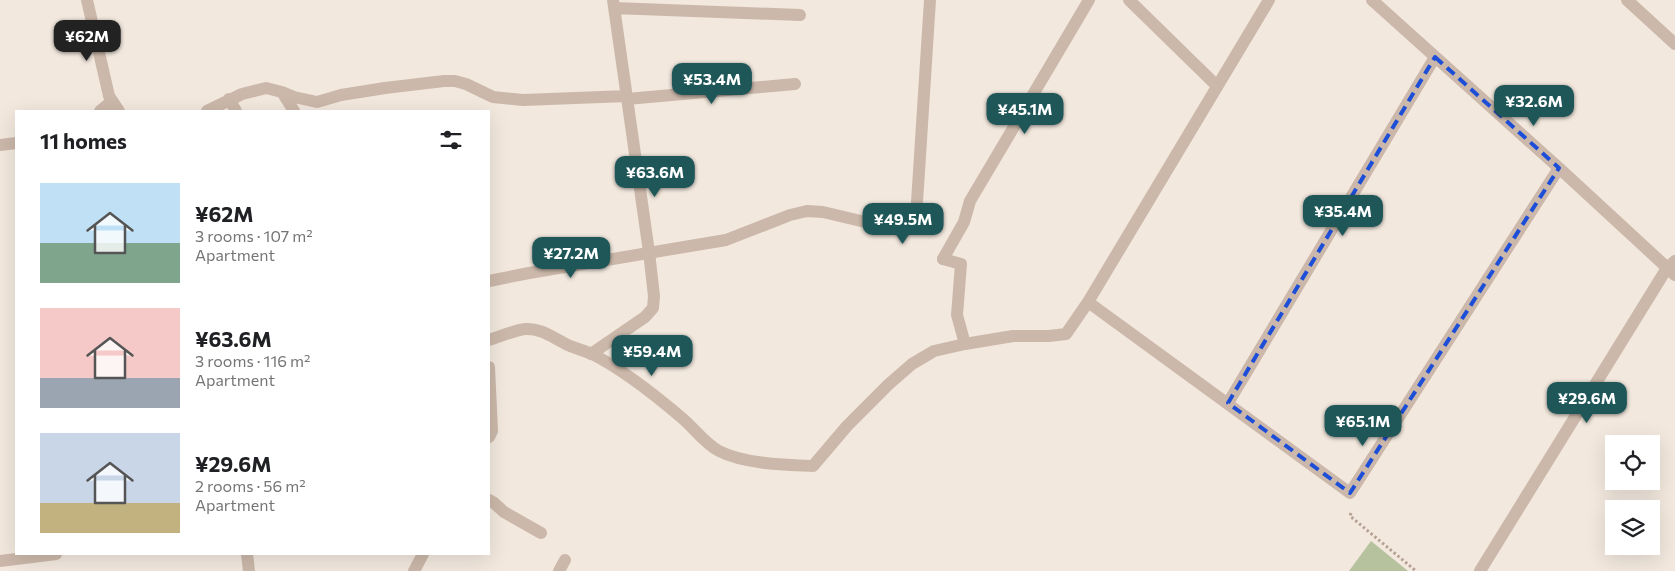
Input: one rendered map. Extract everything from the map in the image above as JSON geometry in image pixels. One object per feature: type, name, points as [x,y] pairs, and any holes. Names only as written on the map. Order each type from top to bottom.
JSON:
[{"type":"street","points":[[87,0],[109,96],[115,106],[103,110]]},
{"type":"street","points":[[490,281],[726,240],[790,215],[806,211],[823,212],[903,231],[914,228],[930,0]]},
{"type":"street","points":[[965,344],[957,315],[961,264],[943,259],[964,222],[970,201],[1089,0]]},
{"type":"street","points":[[1129,0],[1217,86]]},
{"type":"street","points":[[490,340],[525,329],[552,335],[562,342],[591,354],[620,371],[684,419],[710,445],[719,451],[774,464],[813,466],[847,426],[889,384],[912,364],[934,351],[1013,336],[1066,334],[1088,302],[1269,0]]},
{"type":"street","points":[[1372,0],[1672,268],[1480,571]]},
{"type":"street","points":[[1627,0],[1675,44]]},
{"type":"street","points":[[591,354],[645,317],[653,308],[654,296],[650,252],[613,4],[800,15]]},
{"type":"street","points":[[1228,403],[1435,57]]},
{"type":"street","points":[[209,110],[242,94],[266,88],[317,102],[341,95],[444,81],[455,81],[493,97],[516,99],[627,98],[795,84]]},
{"type":"street","points":[[282,92],[293,110]]},
{"type":"street","points":[[229,100],[235,110]]},
{"type":"street","points":[[0,145],[15,143]]},
{"type":"street","points":[[1088,302],[1350,493],[1559,168]]},
{"type":"street","points":[[490,389],[492,431],[490,435]]},
{"type":"street","points":[[490,501],[504,512],[541,533]]},
{"type":"street","points":[[0,561],[48,555]]},
{"type":"street","points":[[247,555],[249,571]]},
{"type":"street","points":[[414,571],[422,555]]},
{"type":"path","points":[[1350,493],[1353,506],[1350,516],[1416,571]]},
{"type":"highlighted area","points":[[1435,57],[1559,168],[1350,493],[1228,403]]},
{"type":"green space","points":[[1371,541],[1408,571],[1349,571]]}]
